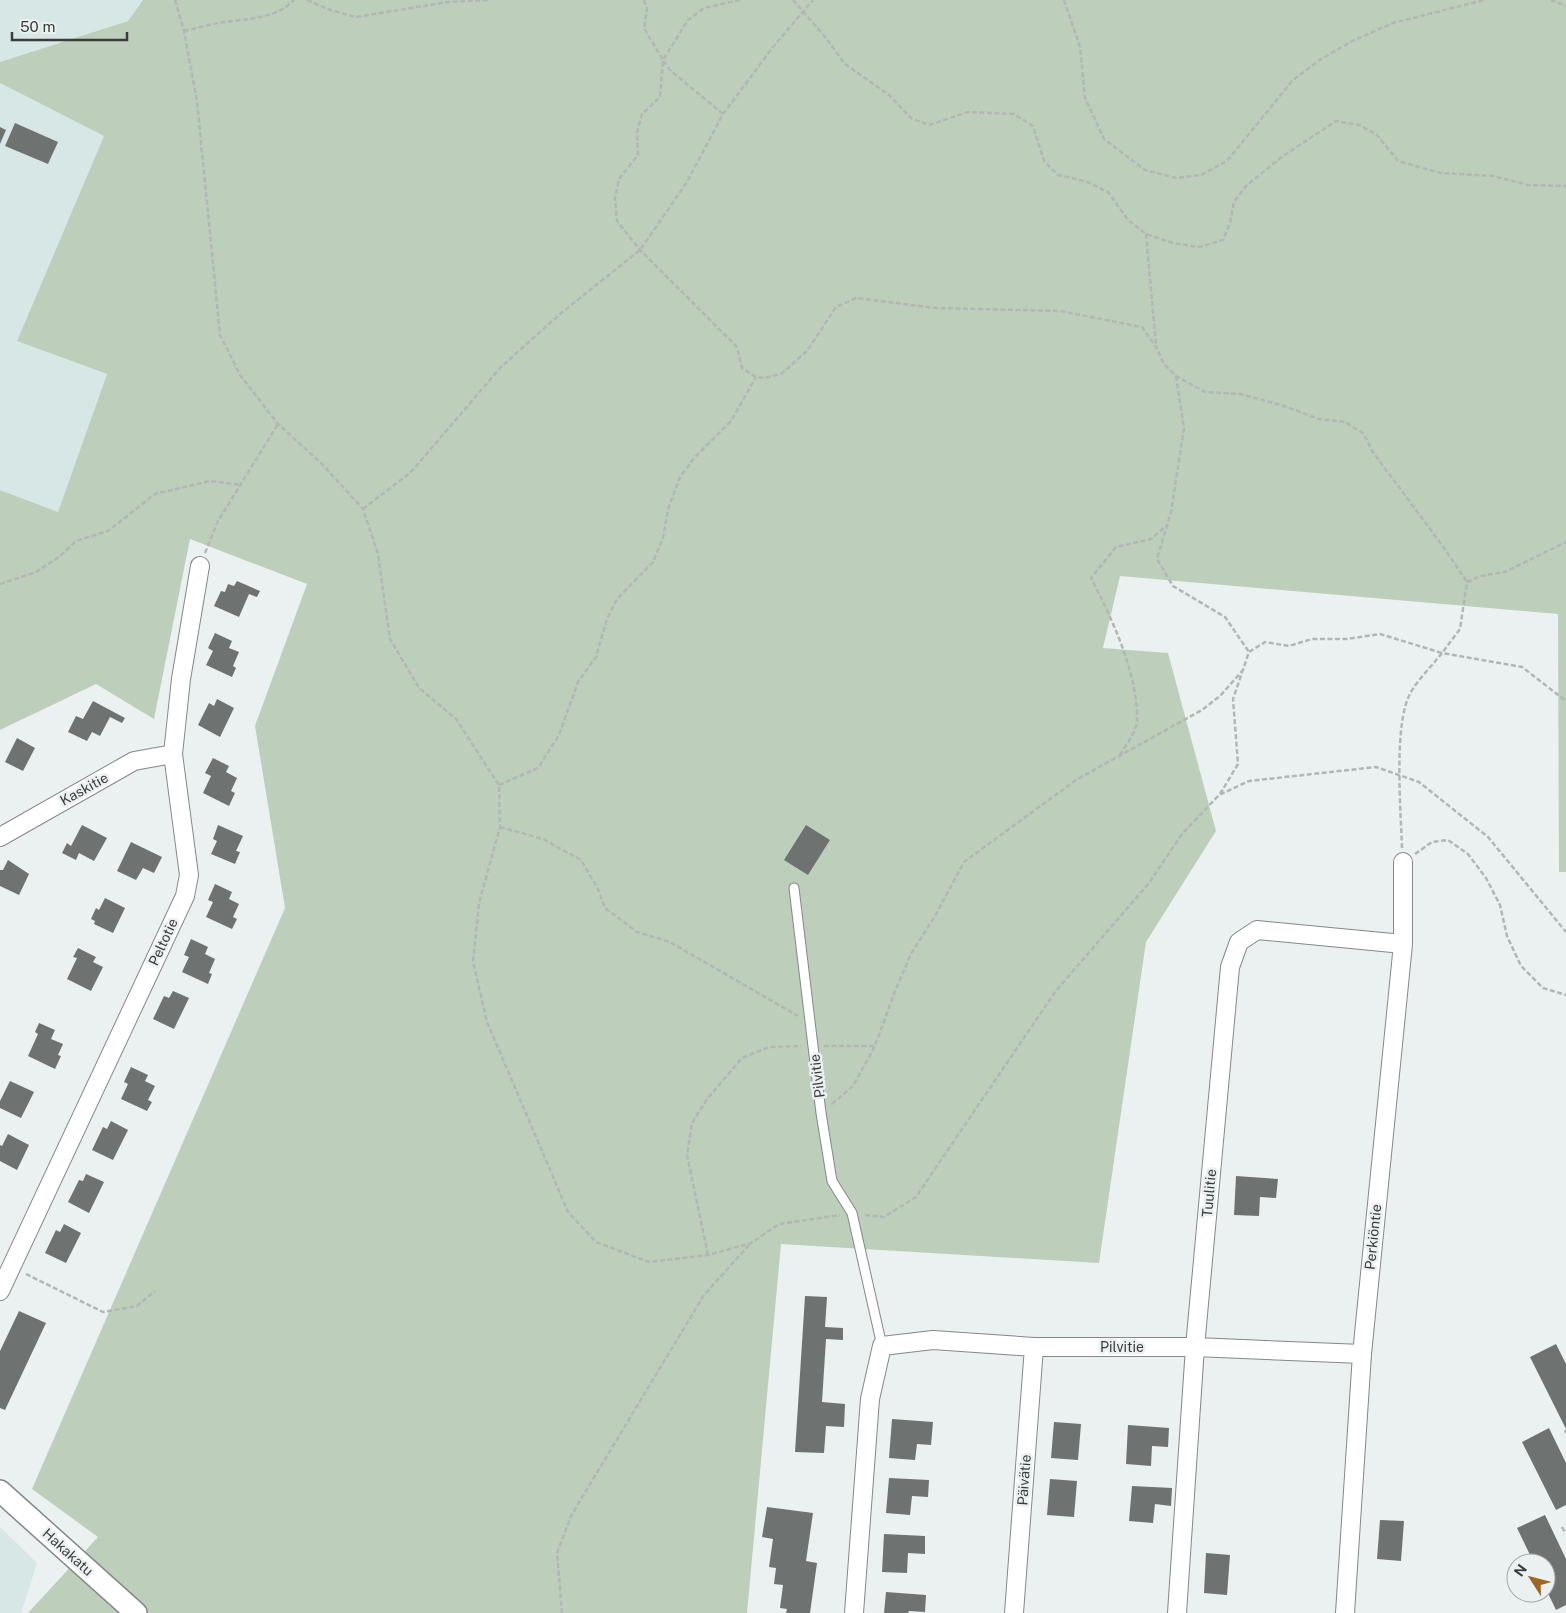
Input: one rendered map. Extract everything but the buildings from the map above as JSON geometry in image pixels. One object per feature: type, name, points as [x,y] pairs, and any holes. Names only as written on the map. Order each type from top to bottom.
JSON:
[{"type":"street","name":"Peltotie","points":[[0,1291],[185,896],[189,875],[173,754],[181,679],[200,566]]},
{"type":"street","name":"Kaskitie","points":[[0,837],[134,761],[173,754]]},
{"type":"street","name":"Perkiöntie","points":[[1345,1613],[1362,1354],[1403,944],[1403,862]]},
{"type":"street","name":"Tuulitie","points":[[1177,1613],[1195,1347],[1230,966],[1239,942],[1257,930],[1403,944]]},
{"type":"street","name":"Pilvitie","points":[[854,1613],[870,1399],[882,1346],[933,1340],[1034,1347],[1195,1347],[1362,1354]]},
{"type":"street","name":"Päivätie","points":[[1014,1613],[1034,1347]]},
{"type":"street","name":"Hakakatu","points":[[0,1491],[136,1613]]},
{"type":"lane","name":"Pilvitie","points":[[794,888],[821,1113],[832,1181],[852,1213],[882,1346]]},
{"type":"path","points":[[175,0],[184,30],[197,101],[220,335],[240,376],[278,424],[321,463],[363,508],[378,554],[390,640],[419,688],[456,719],[499,786],[500,828],[480,903],[473,962],[488,1022],[568,1212],[596,1242],[649,1262],[708,1255],[751,1243]]},
{"type":"path","points":[[184,30],[224,22],[252,20],[287,7],[294,0]]},
{"type":"path","points":[[307,0],[330,10],[356,17],[448,2],[488,0]]},
{"type":"path","points":[[644,0],[647,9],[644,28],[663,60],[671,71],[723,114]]},
{"type":"path","points":[[740,0],[704,8],[688,20],[663,60],[660,97],[642,114],[637,132],[638,155],[619,179],[615,198],[617,222],[640,250],[737,347],[742,368],[756,377],[764,378],[780,374],[807,351],[836,308],[856,298],[935,308],[1060,311],[1142,327],[1156,347],[1164,364],[1176,376],[1205,392],[1241,394],[1284,406],[1319,419],[1345,422],[1364,434],[1372,451],[1467,582],[1460,630],[1410,693],[1403,713],[1399,775],[1403,862]]},
{"type":"path","points":[[793,0],[845,64],[889,95],[911,118],[929,125],[968,112],[1014,114],[1033,126],[1044,161],[1058,176],[1085,181],[1108,192],[1128,220],[1146,234],[1173,243],[1199,247],[1222,240],[1230,223],[1234,202],[1246,186],[1283,156],[1336,122],[1360,125],[1376,134],[1398,161],[1441,173],[1493,176],[1528,185],[1566,186]]},
{"type":"path","points":[[363,508],[411,472],[501,367],[560,314],[640,250],[687,182],[723,114],[772,47],[813,0]]},
{"type":"path","points":[[1064,0],[1080,47],[1085,98],[1104,139],[1145,170],[1176,178],[1201,176],[1227,161],[1292,81],[1318,61],[1352,41],[1393,23],[1484,0]]},
{"type":"path","points":[[1552,0],[1566,6]]},
{"type":"path","points":[[1146,234],[1156,347]]},
{"type":"path","points":[[1176,376],[1184,428],[1167,525],[1157,559],[1172,586],[1225,617],[1248,652]]},
{"type":"path","points":[[499,786],[538,768],[554,744],[578,682],[596,657],[607,619],[617,599],[653,562],[663,538],[668,509],[680,476],[695,456],[731,421],[756,377]]},
{"type":"path","points":[[200,566],[218,521],[278,424]]},
{"type":"path","points":[[0,584],[36,572],[58,557],[76,541],[108,531],[155,494],[210,480],[242,485]]},
{"type":"path","points":[[1119,756],[1137,722],[1133,688],[1117,629],[1091,578],[1116,547],[1151,539],[1167,525]]},
{"type":"path","points":[[1467,582],[1481,576],[1506,572],[1566,542]]},
{"type":"path","points":[[562,1613],[557,1553],[572,1514],[704,1295],[751,1243],[779,1224],[852,1213],[884,1217],[916,1197],[1054,992],[1148,883],[1182,834],[1219,795],[1238,764],[1233,699],[1248,652],[1265,642],[1289,646],[1312,639],[1347,639],[1380,634],[1442,653],[1522,667],[1566,701]]},
{"type":"path","points":[[821,1113],[853,1086],[875,1046],[895,990],[912,954],[964,862],[1076,780],[1202,710],[1220,696],[1244,669]]},
{"type":"path","points":[[1219,795],[1249,781],[1314,772],[1376,767],[1419,782],[1488,837],[1566,932]]},
{"type":"path","points":[[500,828],[543,839],[581,860],[598,889],[605,908],[638,932],[670,942],[718,968],[754,992],[810,1022]]},
{"type":"path","points":[[1403,862],[1432,842],[1448,840],[1468,854],[1486,878],[1500,905],[1508,936],[1521,966],[1543,988],[1566,995]]},
{"type":"path","points":[[708,1255],[687,1155],[692,1123],[707,1099],[742,1058],[769,1048],[875,1046]]},
{"type":"path","points":[[11,1267],[103,1312],[138,1306],[155,1290]]},
{"type":"path","points":[[1562,1528],[1566,1534]]},
{"type":"shaded area","points":[[0,0],[143,0],[128,21],[0,62]]},
{"type":"shaded area","points":[[0,83],[104,136],[17,341],[107,374],[58,512],[0,490]]},
{"type":"shaded area","points":[[0,1527],[37,1563],[21,1613],[0,1613]]},
{"type":"green space","points":[[143,0],[1566,0],[1566,872],[1559,872],[1558,614],[1120,576],[1103,648],[1168,653],[1216,831],[1146,942],[1099,1263],[781,1244],[747,1613],[28,1613],[98,1537],[32,1489],[285,908],[255,726],[307,584],[190,539],[154,719],[96,684],[0,730],[0,490],[58,512],[107,374],[17,341],[104,136],[0,83],[0,62],[128,21]]}]
